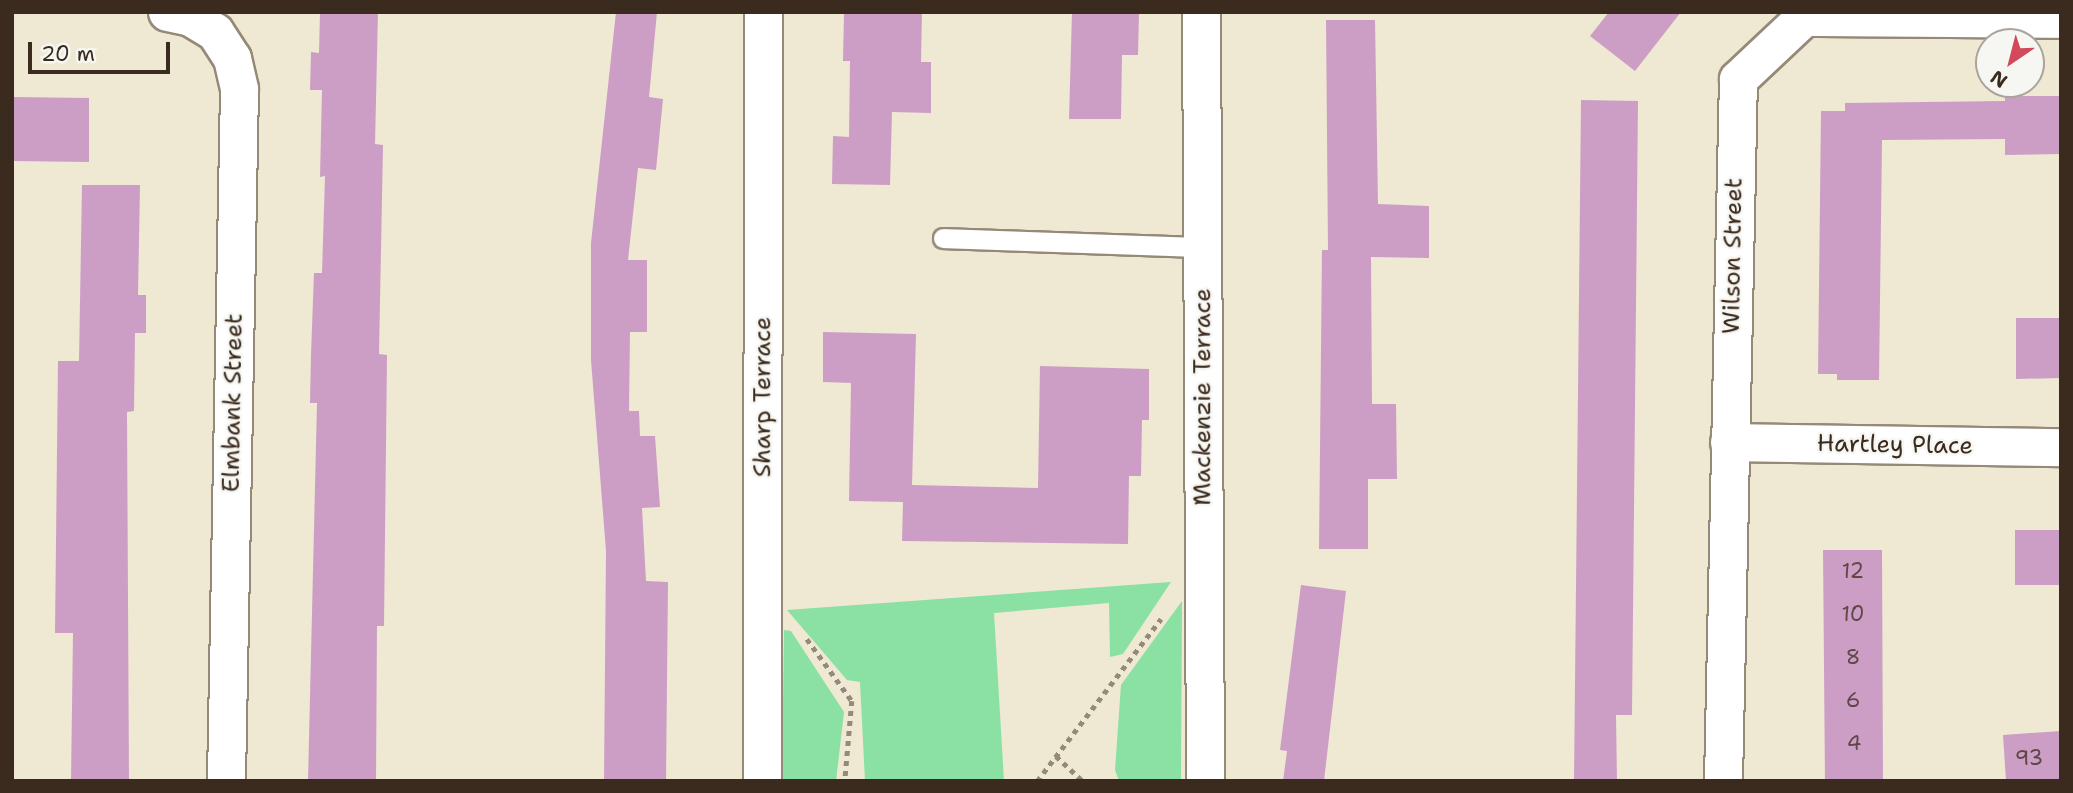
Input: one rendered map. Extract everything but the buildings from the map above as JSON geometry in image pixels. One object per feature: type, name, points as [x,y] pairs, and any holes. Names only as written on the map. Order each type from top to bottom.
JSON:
[{"type":"street","name":"Elmbank Street","points":[[167,12],[190,17],[215,32],[232,58],[239,89],[226,781]]},
{"type":"street","name":"Sharp Terrace","points":[[762,781],[763,12]]},
{"type":"street","name":"Mackenzie Terrace","points":[[1201,12],[1205,781]]},
{"type":"street","name":"Wilson Street","points":[[1723,781],[1738,79],[1804,17],[2061,19]]},
{"type":"street","name":"Hartley Place","points":[[1729,442],[2061,447]]},
{"type":"lane","points":[[943,238],[1203,247]]},
{"type":"path","points":[[763,616],[794,622],[852,701],[845,781]]},
{"type":"path","points":[[1037,781],[1163,617]]},
{"type":"path","points":[[1056,756],[1083,781]]},
{"type":"green space","points":[[1171,582],[1123,654],[1110,657],[1109,603],[994,613],[1004,781],[865,781],[860,682],[847,680],[787,610]]},
{"type":"green space","points":[[1182,601],[1181,781],[1119,781],[1115,770],[1121,685]]},
{"type":"green space","points":[[784,630],[791,631],[844,712],[836,781],[782,781]]}]
